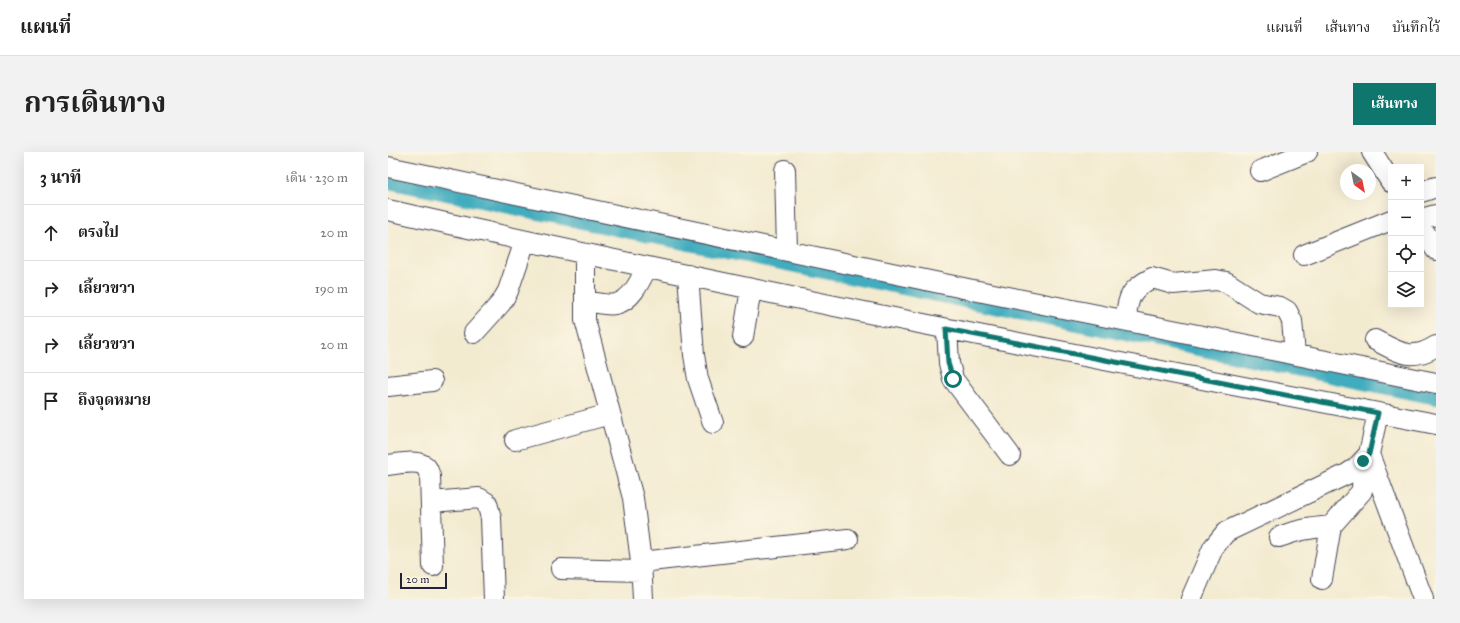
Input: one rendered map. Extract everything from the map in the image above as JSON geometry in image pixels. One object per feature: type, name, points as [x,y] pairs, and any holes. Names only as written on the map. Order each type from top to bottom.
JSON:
[{"type":"street","points":[[1260,170],[1307,152]]},
{"type":"street","points":[[1372,152],[1388,177]]},
{"type":"street","points":[[388,167],[787,251],[1436,383]]},
{"type":"street","points":[[786,170],[787,251]]},
{"type":"street","points":[[1424,191],[1436,187]]},
{"type":"street","points":[[388,210],[688,276],[946,329],[1436,424]]},
{"type":"street","points":[[1424,218],[1436,215]]},
{"type":"street","points":[[1304,255],[1388,221]]},
{"type":"street","points":[[1424,232],[1436,250]]},
{"type":"street","points":[[474,332],[505,297],[525,241]]},
{"type":"street","points":[[586,254],[585,320],[633,498],[641,566],[643,599]]},
{"type":"street","points":[[585,301],[615,305],[626,299],[638,286],[647,267]]},
{"type":"street","points":[[688,276],[694,355],[698,379],[713,423]]},
{"type":"street","points":[[1124,320],[1128,301],[1132,292],[1141,284],[1152,278],[1173,284],[1216,280],[1226,282],[1259,303],[1280,307],[1287,311],[1292,321],[1295,354]]},
{"type":"street","points":[[743,337],[751,289]]},
{"type":"street","points":[[946,329],[948,363],[953,379],[1010,455]]},
{"type":"street","points":[[1376,340],[1402,354],[1416,355],[1436,346]]},
{"type":"street","points":[[388,386],[432,381]]},
{"type":"street","points":[[1322,579],[1331,526],[1362,491],[1366,458],[1378,413]]},
{"type":"street","points":[[515,440],[610,414]]},
{"type":"street","points":[[1191,599],[1213,548],[1226,532],[1348,474],[1366,458]]},
{"type":"street","points":[[1366,458],[1423,599]]},
{"type":"street","points":[[388,465],[407,462],[420,464],[426,467],[430,476],[432,502],[433,566]]},
{"type":"street","points":[[432,502],[478,498],[487,503],[491,518],[494,599]]},
{"type":"street","points":[[1278,537],[1309,528],[1331,526]]},
{"type":"street","points":[[561,568],[641,566],[848,539]]},
{"type":"waterway","points":[[388,181],[1436,397]]},
{"type":"route","points":[[953,379],[948,363],[946,329],[1378,413],[1369,454],[1363,461]]}]
